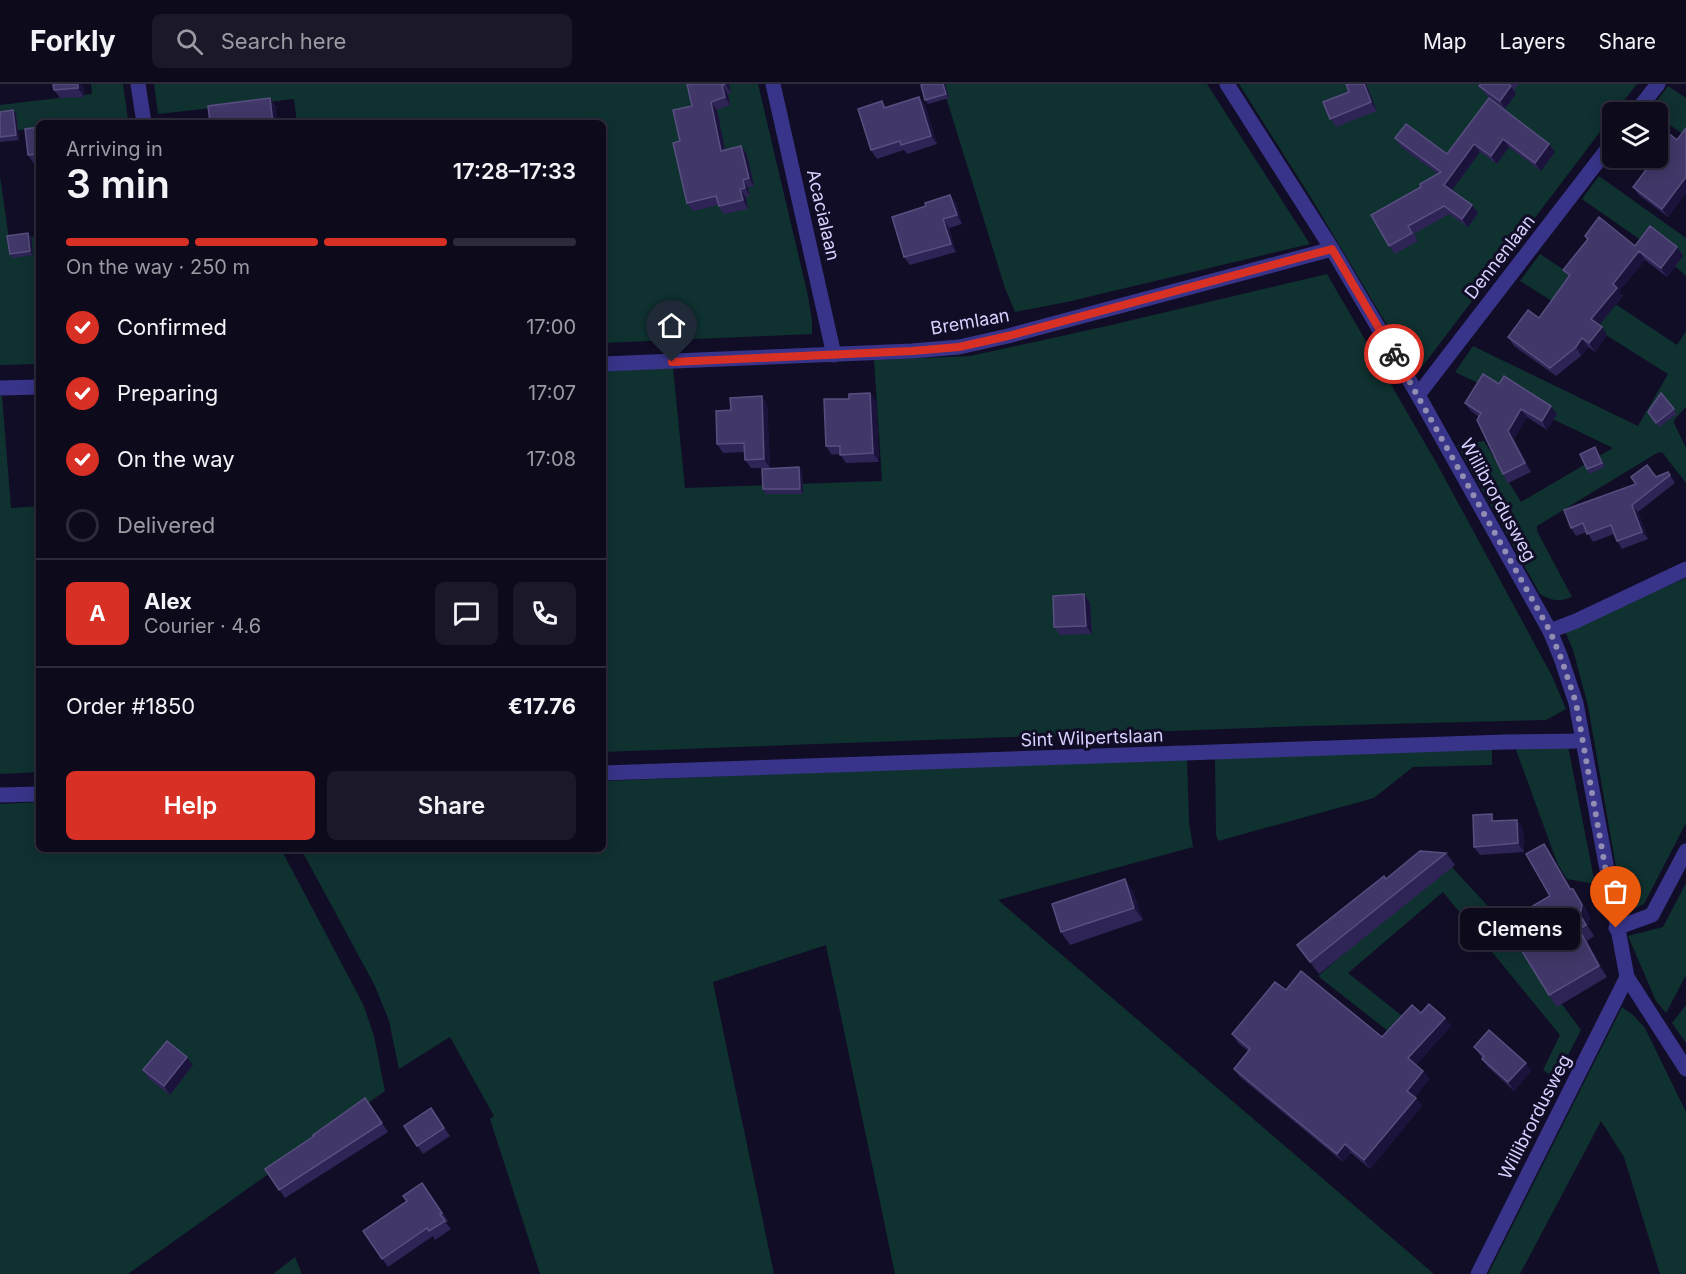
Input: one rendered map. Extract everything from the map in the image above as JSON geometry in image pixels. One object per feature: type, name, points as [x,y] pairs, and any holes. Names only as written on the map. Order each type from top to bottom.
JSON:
[{"type":"street","points":[[138,84],[144,120]]},
{"type":"street","name":"Acacialaan","points":[[773,84],[834,355]]},
{"type":"street","name":"Willibrordusweg","points":[[1227,84],[1332,249],[1418,395],[1550,631],[1573,693],[1627,977],[1686,1069]]},
{"type":"street","points":[[1644,102],[1658,84]]},
{"type":"street","name":"Dennenlaan","points":[[1418,395],[1602,156]]},
{"type":"street","name":"Bremlaan","points":[[606,364],[834,355],[959,347],[1008,336],[1332,249]]},
{"type":"street","points":[[0,388],[36,387]]},
{"type":"street","points":[[1550,631],[1686,569]]},
{"type":"street","name":"Sint Wilpertslaan","points":[[606,773],[1582,741]]},
{"type":"street","points":[[0,795],[36,794]]},
{"type":"street","points":[[1616,928],[1652,915],[1686,851]]},
{"type":"street","name":"Willibrordusweg","points":[[1478,1274],[1627,977]]},
{"type":"green space","points":[[91,84],[123,84],[128,119],[36,120],[36,128],[0,132],[0,105],[92,94]]},
{"type":"green space","points":[[154,84],[758,84],[808,296],[812,334],[606,343],[606,120],[297,120],[294,99],[158,114]]},
{"type":"green space","points":[[942,84],[1207,84],[1310,244],[1067,302],[1015,312],[1005,288]]},
{"type":"green space","points":[[1239,84],[1637,84],[1623,102],[1602,102],[1602,129],[1422,367],[1415,372],[1313,201]]},
{"type":"green space","points":[[1668,86],[1686,98],[1686,136],[1668,124],[1668,102],[1656,102]]},
{"type":"green space","points":[[0,176],[9,239],[36,236],[36,364],[0,365]]},
{"type":"green space","points":[[1599,176],[1686,238],[1686,276],[1665,257],[1582,199]]},
{"type":"green space","points":[[1540,254],[1677,345],[1686,331],[1686,407],[1674,423],[1686,448],[1686,483],[1662,452],[1657,453],[1537,526],[1537,531],[1572,597],[1563,600],[1548,598],[1540,594],[1457,445],[1484,441],[1521,502],[1613,448],[1455,372],[1473,346],[1638,426],[1668,374],[1520,281]]},
{"type":"green space","points":[[1327,274],[1437,464],[1552,676],[1566,709],[1546,720],[1306,726],[606,752],[606,371],[673,368],[685,488],[882,481],[874,360],[970,356]]},
{"type":"green space","points":[[0,396],[2,396],[11,508],[36,506],[36,772],[0,774]]},
{"type":"green space","points":[[1686,578],[1686,823],[1644,904],[1624,913],[1588,706],[1573,650],[1565,631]]},
{"type":"green space","points":[[1568,746],[1595,884],[1567,879],[1558,865],[1515,747]]},
{"type":"green space","points":[[1492,748],[1492,765],[1413,767],[1374,798],[1218,841],[1215,757]]},
{"type":"green space","points":[[1187,758],[1189,822],[1193,847],[998,900],[1434,1274],[895,1274],[826,945],[713,982],[774,1274],[540,1274],[490,1119],[494,1116],[450,1037],[399,1069],[389,1021],[375,986],[303,852],[606,852],[606,781]]},
{"type":"green space","points":[[36,802],[36,852],[283,852],[363,1004],[374,1036],[385,1091],[128,1274],[0,1274],[0,804]]},
{"type":"green space","points":[[1449,864],[1497,916],[1581,1030],[1556,1079],[1543,1070],[1560,1035],[1443,892],[1348,973],[1420,1030],[1407,1046],[1318,976]]},
{"type":"green space","points":[[1686,883],[1686,975],[1666,1013],[1656,1001],[1628,936],[1663,927]]},
{"type":"green space","points":[[1686,1005],[1686,1043],[1672,1023]]},
{"type":"green space","points":[[1622,1007],[1645,1028],[1686,1112],[1686,1274],[1660,1274],[1624,1157],[1601,1121],[1520,1274],[1488,1274]]},
{"type":"green space","points":[[295,1257],[302,1274],[273,1274]]},
{"type":"building","points":[[53,84],[78,84],[78,88],[54,90]]},
{"type":"building","points":[[687,84],[725,84],[722,86],[725,97],[711,102],[721,151],[741,146],[749,178],[743,180],[745,188],[740,189],[743,200],[719,206],[716,196],[687,203],[673,143],[680,141],[673,110],[692,106]]},
{"type":"building","points":[[943,84],[946,94],[925,100],[921,85]]},
{"type":"building","points":[[1346,84],[1364,84],[1371,102],[1330,119],[1323,102],[1349,92]]},
{"type":"building","points":[[1481,84],[1511,86],[1500,101],[1479,86]]},
{"type":"building","points":[[919,97],[931,136],[901,145],[900,141],[871,150],[858,109],[882,101],[884,108]]},
{"type":"building","points":[[270,98],[273,120],[210,120],[208,106]]},
{"type":"building","points":[[1489,98],[1549,144],[1535,163],[1503,139],[1491,156],[1474,144],[1444,185],[1472,205],[1462,219],[1444,206],[1408,226],[1412,233],[1389,246],[1371,215],[1421,187],[1420,184],[1441,172],[1395,138],[1406,124],[1447,154]]},
{"type":"building","points":[[13,110],[16,135],[0,137],[0,112]]},
{"type":"building","points":[[36,127],[36,154],[28,155],[25,129]]},
{"type":"building","points":[[1686,128],[1686,177],[1662,209],[1633,187],[1647,168],[1668,168],[1668,133],[1677,140]]},
{"type":"building","points":[[950,195],[957,215],[943,219],[951,244],[904,257],[892,217]]},
{"type":"building","points":[[1599,217],[1635,246],[1650,226],[1677,247],[1661,268],[1639,251],[1613,284],[1617,288],[1591,319],[1602,327],[1589,343],[1582,338],[1576,347],[1550,368],[1508,337],[1528,310],[1539,318],[1570,275],[1563,270],[1588,239],[1585,236]]},
{"type":"building","points":[[28,233],[30,251],[10,254],[7,236]]},
{"type":"building","points":[[1483,374],[1499,384],[1504,376],[1551,406],[1542,421],[1521,409],[1508,431],[1525,463],[1503,474],[1477,420],[1481,413],[1465,403]]},
{"type":"building","points":[[870,393],[873,453],[840,455],[840,446],[826,446],[824,399],[849,399],[849,394]]},
{"type":"building","points":[[1661,393],[1674,409],[1656,423],[1648,412]]},
{"type":"building","points":[[762,396],[764,459],[745,460],[744,443],[717,444],[716,411],[731,410],[730,398]]},
{"type":"building","points":[[1595,447],[1602,463],[1587,469],[1580,454]]},
{"type":"building","points":[[1647,465],[1656,477],[1668,472],[1670,475],[1632,505],[1642,532],[1617,541],[1611,525],[1587,534],[1583,523],[1571,528],[1564,510],[1636,484],[1631,477]]},
{"type":"building","points":[[799,467],[800,489],[763,489],[762,469]]},
{"type":"building","points":[[1084,594],[1086,626],[1054,627],[1053,596]]},
{"type":"building","points":[[1492,814],[1492,821],[1517,820],[1518,843],[1474,847],[1473,815]]},
{"type":"building","points":[[1544,844],[1582,905],[1580,915],[1586,925],[1579,929],[1599,966],[1549,995],[1520,948],[1527,944],[1512,918],[1550,896],[1526,854]]},
{"type":"building","points":[[1420,851],[1446,853],[1310,962],[1297,945],[1384,876],[1386,879]]},
{"type":"building","points":[[1125,879],[1134,908],[1061,932],[1052,904]]},
{"type":"building","points":[[1301,971],[1382,1037],[1412,1005],[1421,1013],[1429,1004],[1445,1018],[1408,1058],[1423,1071],[1407,1091],[1416,1098],[1364,1160],[1345,1144],[1337,1154],[1234,1069],[1250,1049],[1232,1034],[1275,982],[1286,990]]},
{"type":"building","points":[[1489,1030],[1526,1063],[1508,1082],[1482,1059],[1484,1056],[1474,1047]]},
{"type":"building","points":[[167,1041],[187,1057],[164,1086],[143,1070]]},
{"type":"building","points":[[365,1098],[382,1123],[279,1190],[265,1169]]},
{"type":"building","points":[[431,1108],[444,1128],[417,1146],[404,1126]]},
{"type":"building","points":[[422,1183],[445,1221],[429,1231],[427,1228],[382,1259],[363,1231],[407,1201],[403,1196]]},
{"type":"way so far","points":[[1394,354],[1550,631],[1567,673],[1576,703],[1616,928]]},
{"type":"place","name":"Clemens","points":[[1616,928]]},
{"type":"route","points":[[672,362],[959,347],[1008,336],[1332,249],[1394,354]]}]
